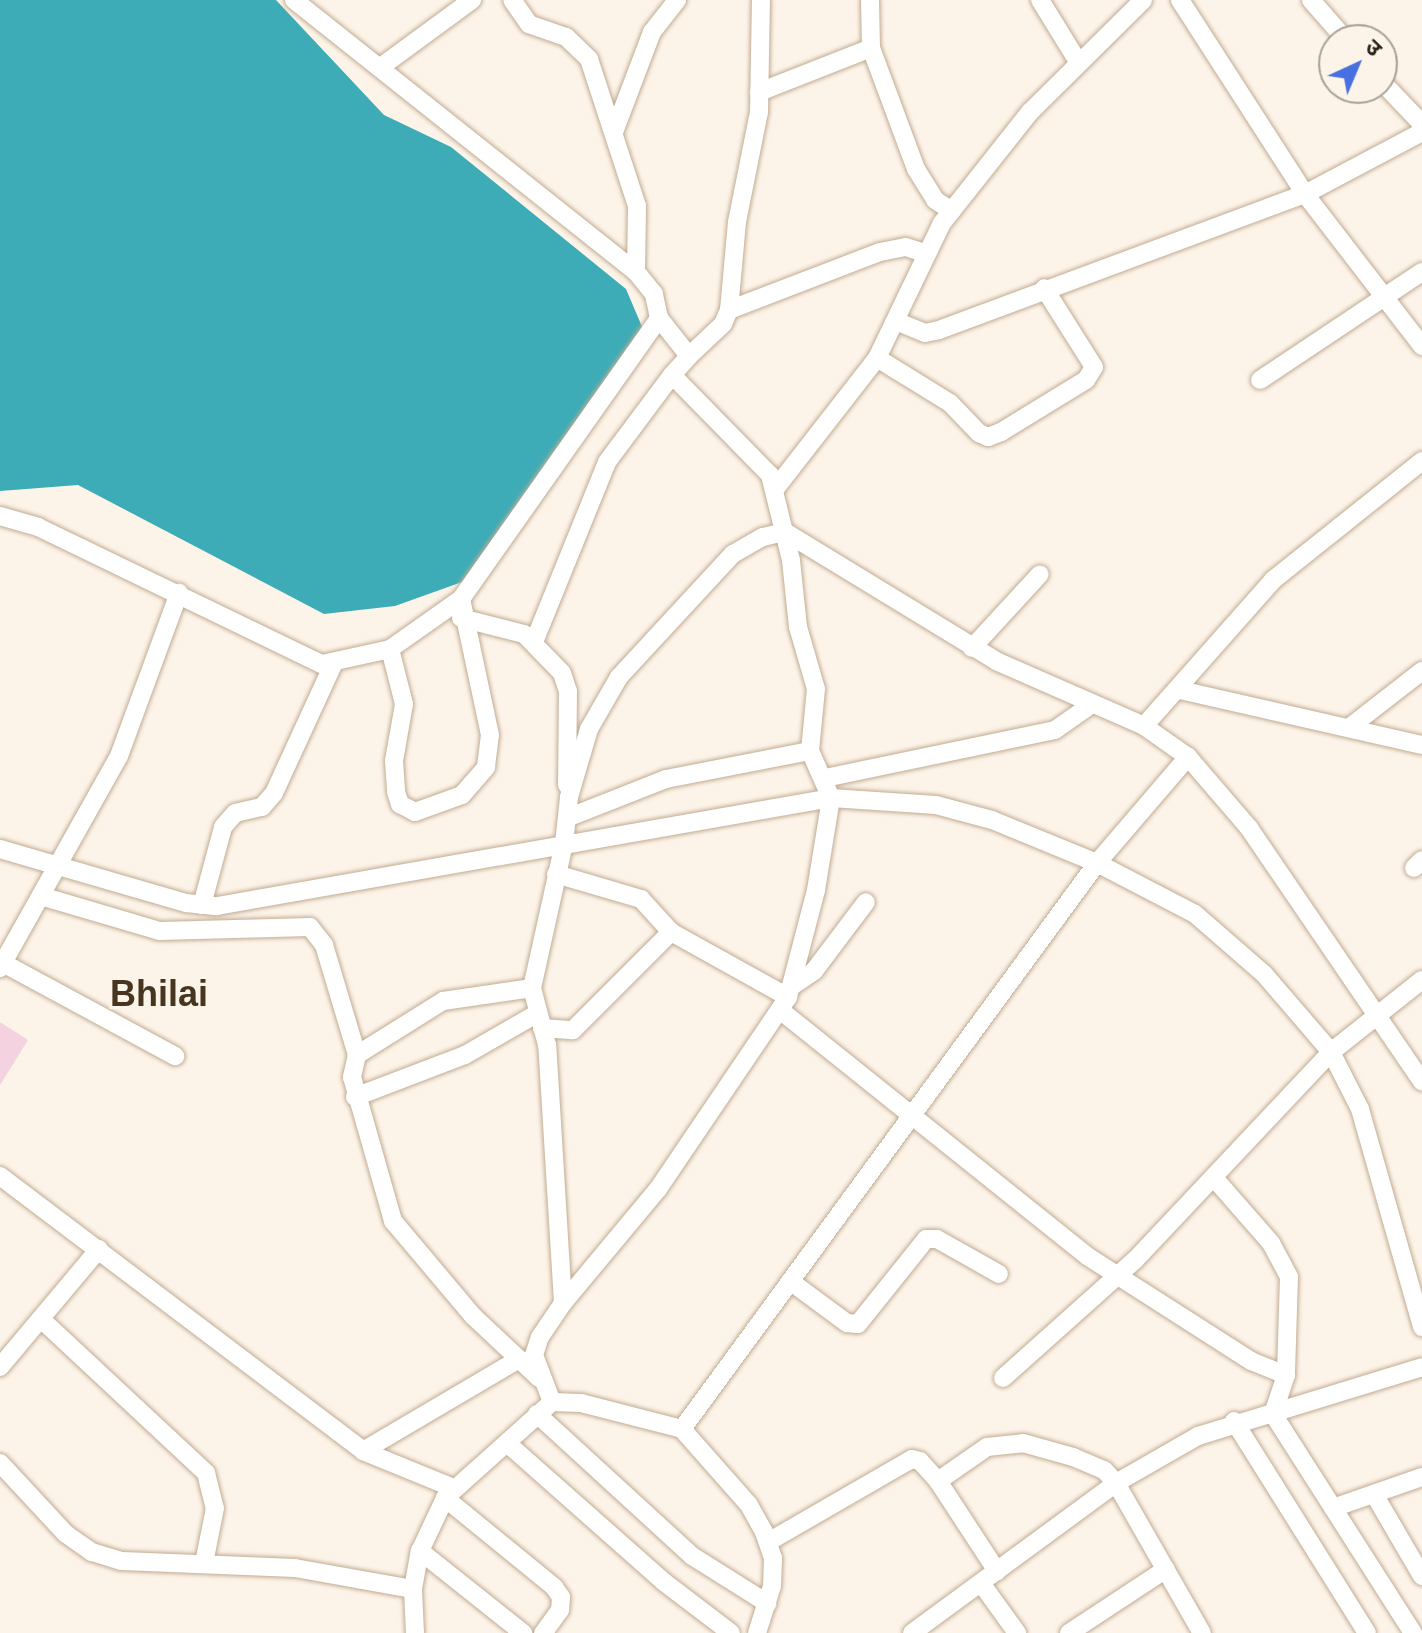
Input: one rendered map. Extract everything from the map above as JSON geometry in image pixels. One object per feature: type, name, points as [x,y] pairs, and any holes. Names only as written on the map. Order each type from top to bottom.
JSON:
[{"type":"street","points":[[294,0],[382,66],[636,272],[654,294],[659,318],[689,356]]},
{"type":"street","points":[[382,66],[472,0]]},
{"type":"street","points":[[512,0],[529,24],[566,37],[589,59],[637,206],[636,272]]},
{"type":"street","points":[[614,132],[652,32],[677,0]]},
{"type":"street","points":[[534,642],[607,462],[672,375],[718,330],[729,310],[737,222],[759,92],[761,0]]},
{"type":"street","points":[[870,0],[871,48],[924,186],[952,211]]},
{"type":"street","points":[[1040,0],[1077,60]]},
{"type":"street","points":[[775,489],[877,358],[898,322],[924,253],[952,211],[1077,60],[1143,0]]},
{"type":"street","points":[[1180,0],[1305,194],[1422,346]]},
{"type":"street","points":[[1311,0],[1332,24]]},
{"type":"street","points":[[759,92],[871,48]]},
{"type":"street","points":[[1398,99],[1422,124]]},
{"type":"street","points":[[898,322],[925,333],[939,330],[1044,288],[1305,194],[1422,132]]},
{"type":"street","points":[[729,310],[880,252],[906,247],[924,253]]},
{"type":"street","points":[[1260,380],[1387,300],[1422,272]]},
{"type":"street","points":[[877,358],[950,403],[979,433],[988,437],[1001,432],[1086,380],[1094,367],[1044,288]]},
{"type":"street","points":[[0,516],[38,527],[179,593],[311,661],[333,665],[390,649],[461,599],[659,318]]},
{"type":"street","points":[[672,375],[762,463],[775,489],[785,532],[798,627],[816,689],[810,751],[825,778],[831,798],[816,890],[787,997]]},
{"type":"street","points":[[1144,726],[1180,690],[1273,580],[1422,461]]},
{"type":"street","points":[[785,532],[972,648],[1144,726],[1188,757],[1249,828],[1422,1082]]},
{"type":"street","points":[[569,797],[589,729],[619,677],[733,554],[785,532]]},
{"type":"street","points":[[972,648],[1040,574]]},
{"type":"street","points":[[175,1056],[1,966],[119,756],[179,593]]},
{"type":"street","points":[[390,649],[404,704],[394,761],[396,792],[400,804],[415,812],[462,795],[486,767],[490,735],[461,618],[461,599]]},
{"type":"street","points":[[461,618],[524,634],[562,673],[568,691],[569,797],[564,844],[532,988],[540,1021],[563,1303]]},
{"type":"street","points":[[202,905],[223,827],[235,813],[262,807],[274,793],[333,665]]},
{"type":"street","points":[[1350,727],[1422,671]]},
{"type":"street","points":[[1180,690],[1422,745]]},
{"type":"street","points":[[825,778],[1055,730],[1092,704]]},
{"type":"street","points":[[567,818],[666,779],[810,751]]},
{"type":"street","points":[[682,1429],[1097,863],[1188,757]]},
{"type":"street","points":[[0,849],[60,863],[202,905],[261,901],[831,798],[964,811],[1097,863],[1195,914],[1264,974],[1331,1052],[1368,1131],[1422,1327]]},
{"type":"street","points":[[556,874],[641,899],[671,932],[787,997],[914,1113],[1053,1230],[1251,1361],[1286,1375]]},
{"type":"street","points":[[41,896],[160,931],[310,927],[324,945],[357,1055],[352,1077],[355,1097],[393,1221],[473,1316],[539,1378]]},
{"type":"street","points":[[552,1402],[539,1378],[534,1355],[540,1337],[563,1303],[658,1189],[787,997],[814,971],[866,902]]},
{"type":"street","points":[[355,1097],[465,1055],[540,1021],[573,1030],[671,932]]},
{"type":"street","points":[[1003,1378],[1120,1274],[1215,1179],[1331,1052],[1375,1014],[1422,980]]},
{"type":"street","points":[[357,1055],[443,1001],[532,988]]},
{"type":"street","points":[[0,1176],[363,1451],[448,1492],[554,1587],[561,1597],[560,1610],[543,1633]]},
{"type":"street","points":[[1215,1179],[1283,1260],[1289,1277],[1286,1375],[1273,1414]]},
{"type":"street","points":[[790,1281],[847,1323],[858,1324],[926,1239],[937,1239],[999,1274]]},
{"type":"street","points":[[0,1367],[99,1249]]},
{"type":"street","points":[[41,1319],[206,1473],[215,1508],[204,1563]]},
{"type":"street","points":[[363,1451],[519,1359]]},
{"type":"street","points":[[912,1633],[1116,1483],[1234,1421],[1273,1414],[1422,1367]]},
{"type":"street","points":[[415,1633],[413,1589],[420,1551],[448,1492],[508,1444],[552,1402],[581,1403],[682,1429],[749,1505],[768,1542],[773,1558],[767,1603],[757,1633]]},
{"type":"street","points":[[537,1414],[692,1556],[767,1603]]},
{"type":"street","points":[[1273,1414],[1416,1630]]},
{"type":"street","points":[[1234,1421],[1367,1633]]},
{"type":"street","points":[[938,1481],[987,1447],[1006,1441],[1073,1457],[1104,1470],[1116,1483],[1202,1633]]},
{"type":"street","points":[[508,1444],[664,1582],[731,1633]]},
{"type":"street","points":[[768,1542],[912,1459],[938,1481],[997,1571]]},
{"type":"street","points":[[4,1476],[66,1534],[92,1552],[122,1561],[295,1568],[413,1589]]},
{"type":"street","points":[[1333,1508],[1422,1477]]},
{"type":"street","points":[[1374,1494],[1422,1576]]},
{"type":"street","points":[[420,1551],[523,1633]]},
{"type":"street","points":[[1069,1633],[1166,1569]]},
{"type":"street","points":[[981,1583],[1017,1633]]},
{"type":"water","points":[[0,0],[276,0],[384,115],[451,147],[626,289],[643,329],[462,582],[395,606],[324,614],[78,485],[0,491]]},
{"type":"building","points":[[0,1022],[28,1040],[0,1085]]},
{"type":"district","name":"Bhilai","points":[[159,994]]}]
